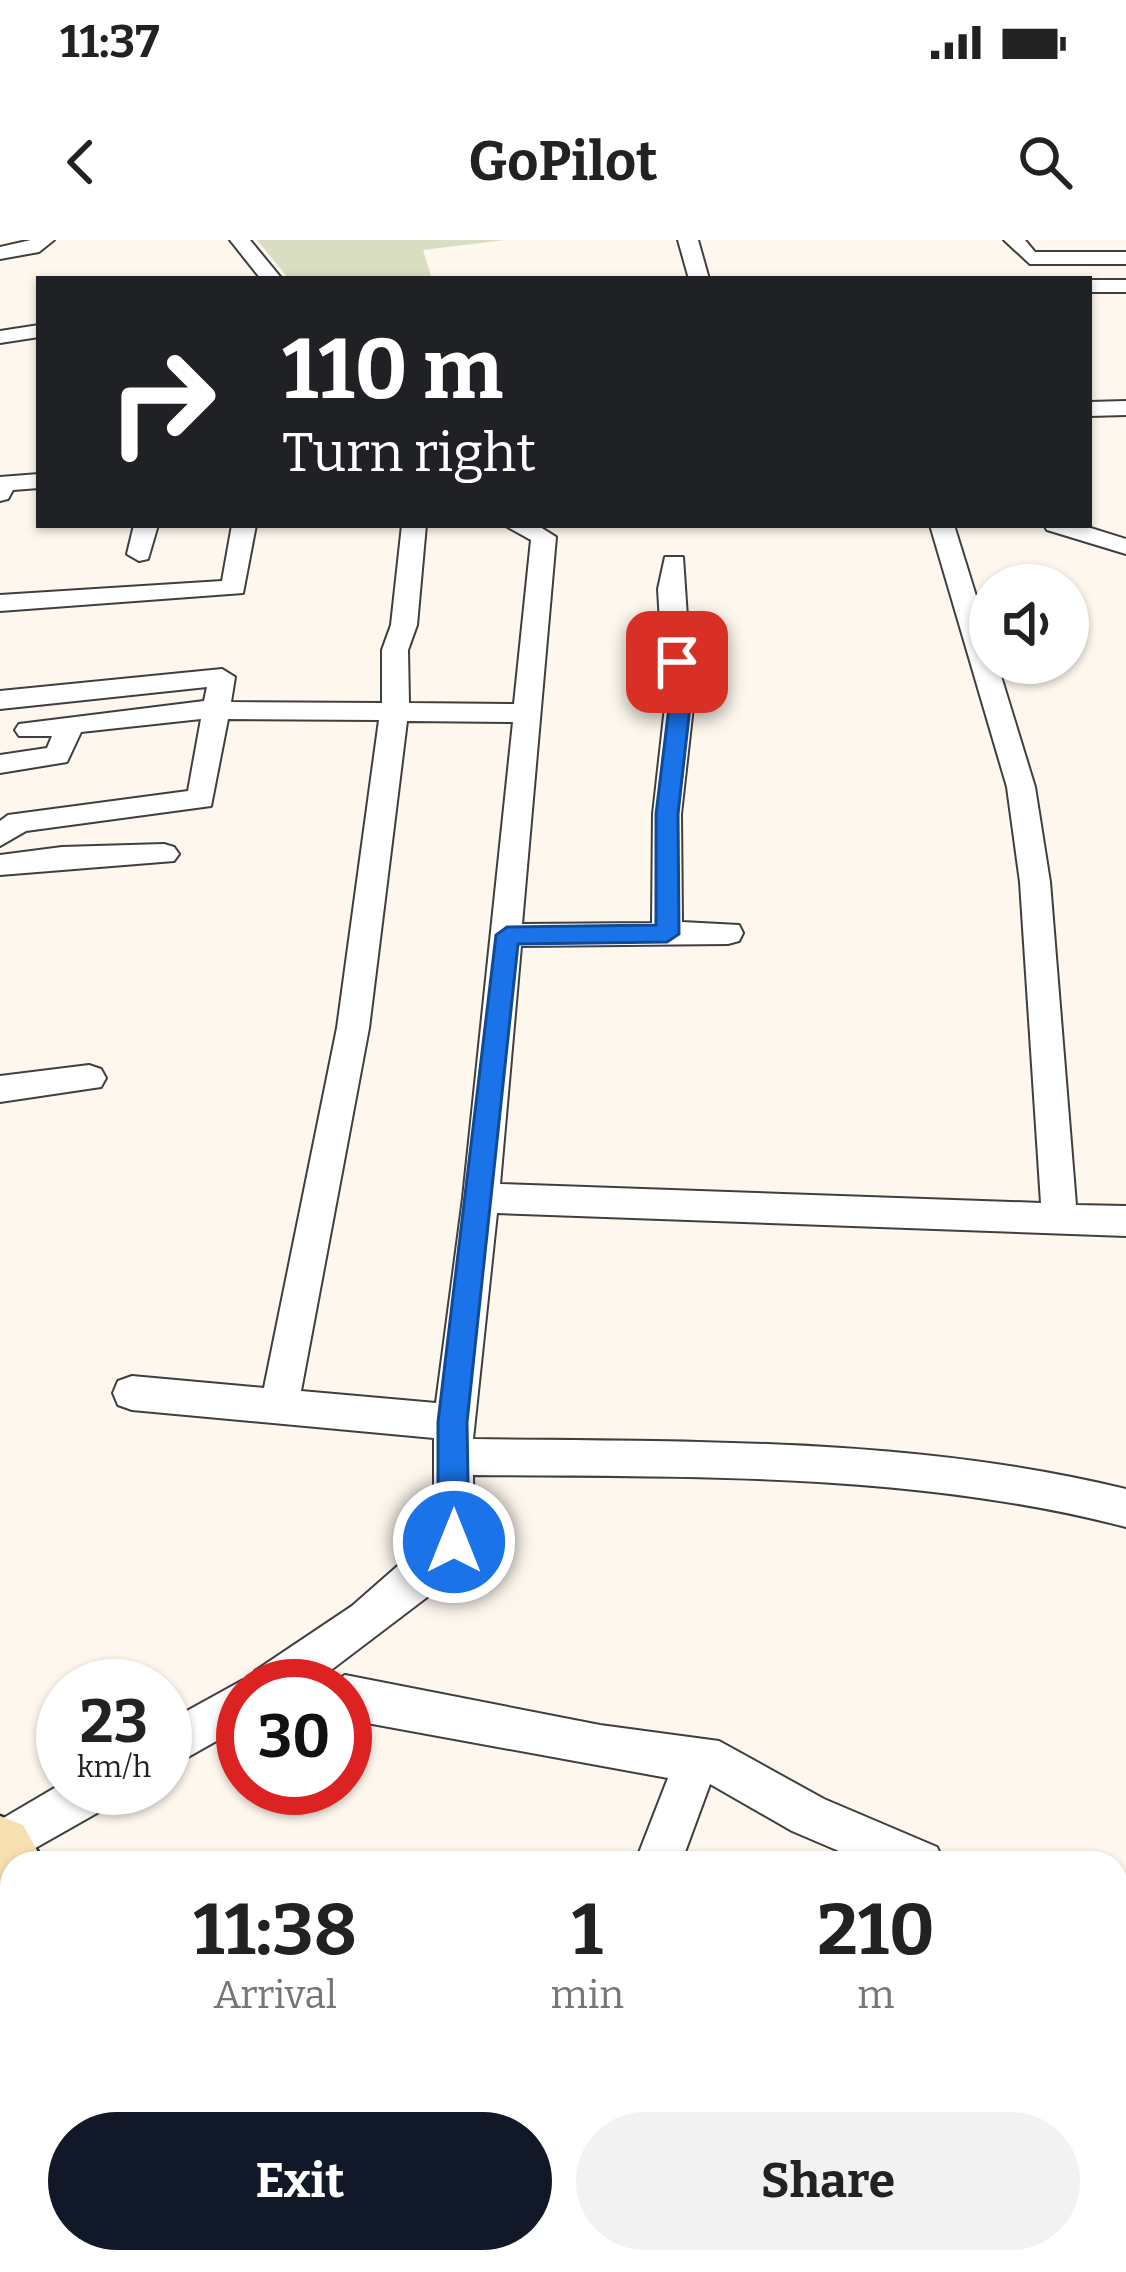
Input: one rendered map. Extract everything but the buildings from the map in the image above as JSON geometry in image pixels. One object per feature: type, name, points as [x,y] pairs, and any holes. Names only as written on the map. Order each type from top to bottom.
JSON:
[{"type":"street","points":[[0,253],[32,248],[44,240]]},
{"type":"street","points":[[240,240],[270,276]]},
{"type":"street","points":[[688,240],[698,276]]},
{"type":"street","points":[[1014,240],[1030,258],[1126,258]]},
{"type":"street","points":[[1092,286],[1126,286]]},
{"type":"street","points":[[0,337],[36,331]]},
{"type":"street","points":[[1092,409],[1126,408]]},
{"type":"street","points":[[0,494],[4,483],[36,481]]},
{"type":"street","points":[[139,554],[145,528]]},
{"type":"street","points":[[0,603],[234,588],[244,528]]},
{"type":"street","points":[[279,1406],[353,1028],[394,713],[395,650],[404,625],[414,528]]},
{"type":"street","points":[[316,1659],[416,1582],[454,1542],[453,1439],[530,713],[544,537],[523,528]]},
{"type":"street","points":[[943,528],[1021,788],[1035,882],[1059,1216]]},
{"type":"street","points":[[1065,528],[1126,548]]},
{"type":"street","points":[[667,934],[667,814],[679,707],[670,589],[674,562]]},
{"type":"street","points":[[0,700],[222,677],[201,799],[18,822],[0,836]]},
{"type":"street","points":[[29,730],[195,710],[530,713]]},
{"type":"street","points":[[0,764],[57,756],[70,725]]},
{"type":"street","points":[[0,865],[62,857],[164,854]]},
{"type":"street","points":[[507,935],[728,933]]},
{"type":"street","points":[[0,1089],[88,1078]]},
{"type":"street","points":[[481,1198],[1126,1221]]},
{"type":"street","points":[[132,1393],[279,1406],[453,1439],[1035,1484],[1126,1508]]},
{"type":"street","points":[[372,1702],[601,1747],[718,1763],[808,1815],[893,1851]]},
{"type":"street","points":[[663,1851],[697,1760]]},
{"type":"street","points":[[0,1847],[53,1815]]},
{"type":"green space","points":[[257,240],[505,240],[423,250],[431,276],[287,276]]},
{"type":"route","points":[[454,1542],[453,1422],[507,935],[667,934],[667,814],[679,707],[677,662]]}]
